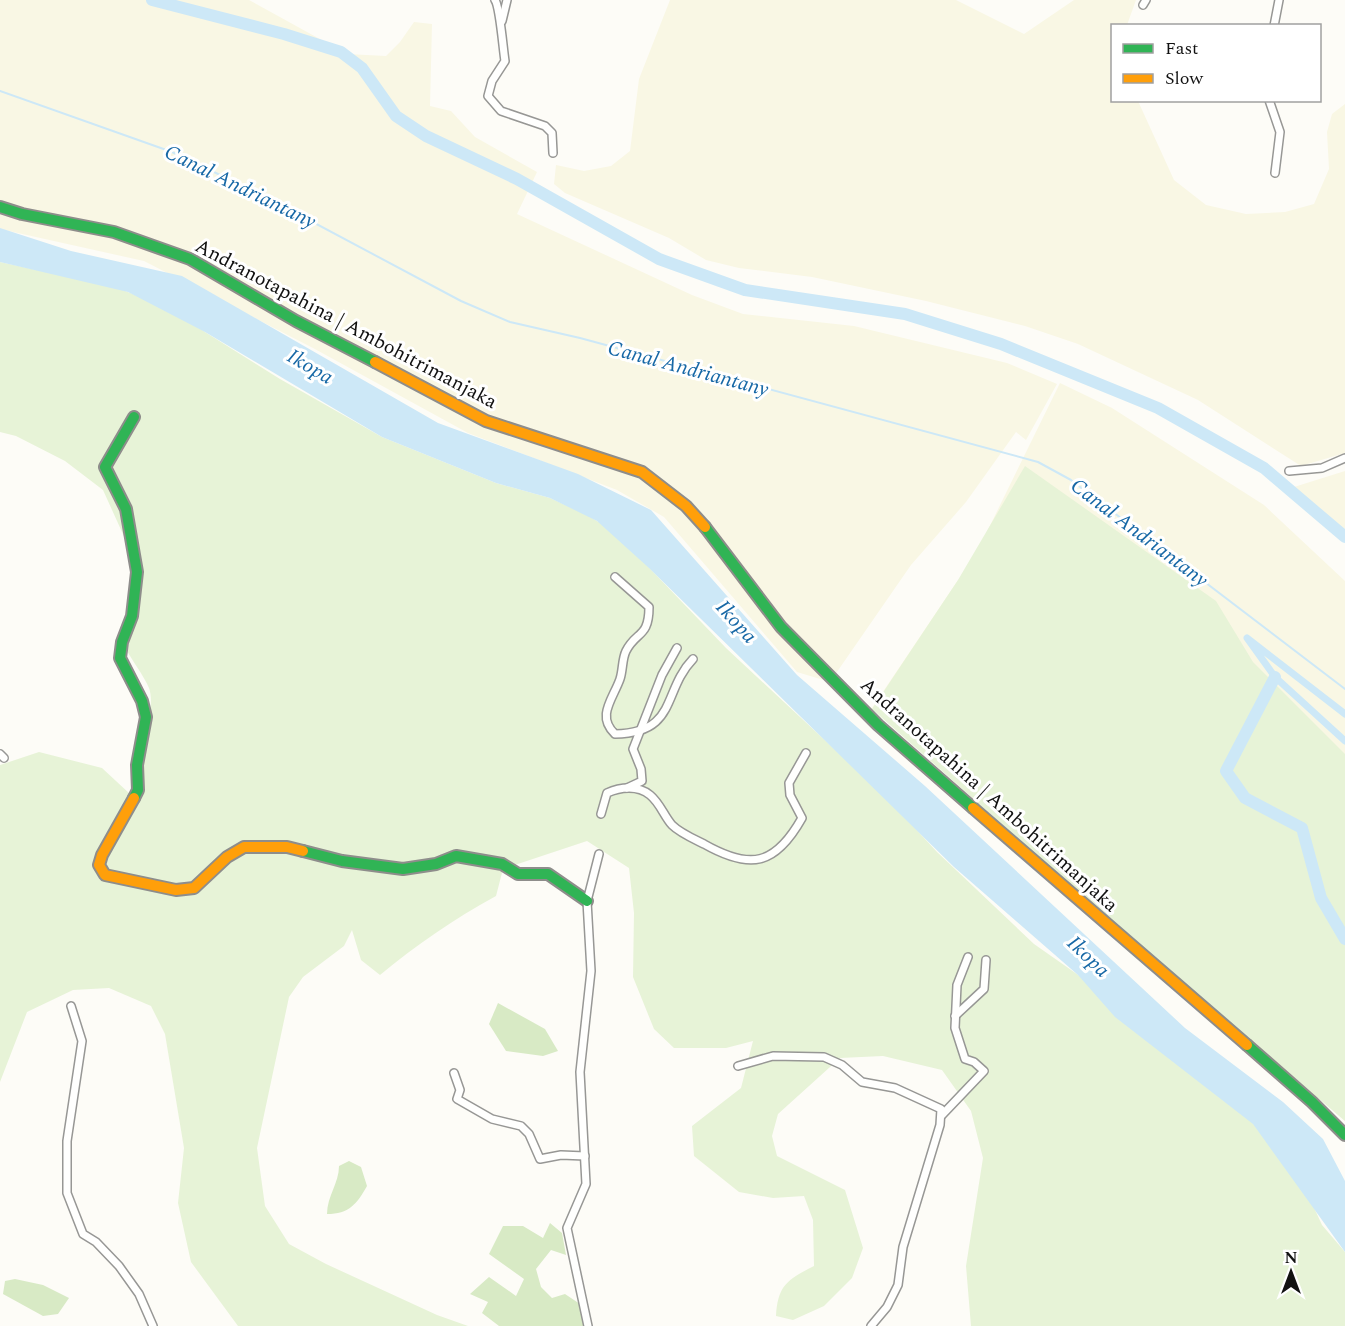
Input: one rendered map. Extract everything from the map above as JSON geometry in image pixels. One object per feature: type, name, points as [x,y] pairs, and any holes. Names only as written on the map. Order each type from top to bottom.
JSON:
[{"type":"main road","name":"Andranotapahina | Ambohitrimanjaka","points":[[0,207],[22,214],[114,232],[190,259],[296,321],[486,421],[642,472],[686,506],[716,537],[781,627],[878,725],[1312,1102],[1345,1135]]},
{"type":"main road","points":[[134,417],[105,467],[126,509],[137,572],[136,597],[120,658],[142,701],[146,717],[137,765],[138,790],[102,855],[99,865],[105,875],[176,890],[194,888],[227,857],[244,848],[287,847],[342,861],[403,869],[436,864],[456,856],[502,864],[518,874],[538,870],[550,872],[560,883],[587,901]]},
{"type":"street","points":[[495,0],[498,4],[499,31],[505,61],[492,81],[488,96],[501,111],[545,126],[552,133],[553,153]]},
{"type":"street","points":[[499,31],[507,0]]},
{"type":"street","points":[[1274,24],[1279,0]]},
{"type":"street","points":[[1270,102],[1280,132],[1275,172]]},
{"type":"street","points":[[1289,471],[1322,468],[1345,458]]},
{"type":"street","points":[[615,577],[649,607],[649,620],[642,635],[626,652],[620,678],[605,714],[607,727],[615,734],[633,734],[664,715],[683,672],[693,659]]},
{"type":"street","points":[[627,788],[642,781],[641,769],[633,749],[662,675],[677,648]]},
{"type":"street","points":[[601,814],[607,793],[622,786],[650,794],[673,826],[730,858],[746,862],[766,856],[785,846],[802,818],[790,795],[789,783],[806,753]]},
{"type":"street","points":[[588,1326],[567,1228],[586,1184],[580,1072],[591,971],[587,901],[599,854]]},
{"type":"street","points":[[942,1115],[984,1071],[974,1062],[965,1059],[955,1028],[957,985],[968,957]]},
{"type":"street","points":[[956,1016],[984,989],[986,960]]},
{"type":"street","points":[[71,1006],[82,1041],[67,1141],[67,1193],[83,1234],[96,1242],[119,1266],[139,1294],[153,1326]]},
{"type":"street","points":[[738,1066],[773,1056],[824,1057],[842,1065],[862,1082],[895,1088],[925,1099],[941,1109],[942,1115],[903,1246],[898,1285],[887,1307],[871,1326]]},
{"type":"street","points":[[454,1073],[460,1090],[457,1099],[492,1119],[521,1126],[529,1134],[540,1159],[561,1155],[585,1156]]},
{"type":"shaded area","points":[[0,0],[249,0],[347,54],[386,56],[400,42],[414,22],[432,24],[430,106],[451,111],[475,137],[537,172],[517,214],[692,295],[743,314],[854,326],[1007,363],[1057,384],[1026,440],[1016,432],[966,502],[911,565],[830,682],[797,672],[664,517],[617,490],[468,433],[313,348],[144,261],[0,229]]},
{"type":"shaded area","points":[[670,0],[956,0],[1024,34],[1074,0],[1136,0],[1127,24],[1111,24],[1111,102],[1138,102],[1174,180],[1206,205],[1246,214],[1285,212],[1314,204],[1329,169],[1327,132],[1332,114],[1345,104],[1345,453],[1301,466],[1198,400],[1078,344],[1025,326],[926,301],[812,277],[739,268],[706,260],[669,238],[565,193],[554,184],[556,165],[584,171],[611,166],[630,151],[639,79]]},
{"type":"shaded area","points":[[1060,383],[1112,408],[1264,505],[1345,581],[1345,1121],[1066,881],[872,708],[977,552]]},
{"type":"shaded area","points":[[1345,471],[1345,532],[1294,487]]},
{"type":"green space","points":[[0,262],[115,287],[176,311],[280,379],[382,437],[496,483],[550,498],[587,515],[615,532],[726,648],[889,800],[937,852],[1034,944],[1084,979],[1247,1109],[1299,1175],[1322,1225],[1345,1252],[1345,1326],[971,1326],[966,1266],[983,1158],[971,1111],[942,1070],[883,1056],[840,1058],[778,1114],[772,1136],[777,1156],[845,1190],[863,1248],[852,1278],[824,1306],[793,1320],[776,1316],[782,1290],[797,1275],[814,1266],[813,1220],[804,1196],[773,1198],[739,1192],[694,1156],[692,1126],[741,1088],[753,1041],[726,1048],[674,1048],[654,1029],[633,977],[634,913],[629,868],[587,841],[503,869],[496,896],[436,933],[380,975],[361,960],[352,930],[344,946],[303,977],[289,997],[257,1148],[265,1206],[289,1244],[326,1264],[437,1315],[468,1326],[238,1326],[191,1262],[178,1203],[184,1148],[165,1034],[151,1006],[109,988],[73,990],[27,1012],[0,1082],[0,765],[39,752],[102,768],[130,794],[146,741],[151,698],[147,683],[125,647],[141,574],[103,490],[65,461],[16,436],[0,432]]},
{"type":"green space","points":[[1025,466],[1216,601],[1253,662],[1345,754],[1345,1121],[1091,903],[872,709],[958,580]]},
{"type":"green space","points":[[498,1003],[545,1029],[558,1051],[543,1056],[506,1051],[489,1024]]},
{"type":"green space","points":[[349,1161],[361,1167],[367,1186],[352,1207],[335,1214],[327,1214],[339,1166]]},
{"type":"green space","points":[[550,1223],[562,1233],[566,1255],[551,1250],[536,1269],[541,1287],[552,1298],[565,1294],[580,1304],[585,1326],[499,1326],[482,1313],[488,1302],[470,1294],[489,1277],[516,1296],[524,1279],[489,1254],[503,1226],[523,1226],[543,1238]]},
{"type":"green space","points":[[15,1279],[43,1285],[69,1298],[58,1314],[43,1316],[3,1294],[5,1281]]},
{"type":"water","points":[[0,228],[71,251],[182,276],[438,423],[578,474],[651,510],[797,675],[925,786],[1185,1028],[1283,1102],[1323,1139],[1345,1181],[1345,1252],[1253,1124],[1115,1017],[1078,975],[954,867],[649,568],[597,521],[550,498],[496,483],[382,437],[205,332],[128,292],[0,262]]},
{"type":"waterway","points":[[152,0],[284,34],[341,52],[362,68],[396,116],[426,136],[517,179],[659,259],[745,290],[905,314],[1001,344],[1158,408],[1264,468],[1345,537]]},
{"type":"waterway","name":"Canal Andriantany","points":[[0,91],[172,152],[262,195],[461,301],[510,322],[580,338],[1038,462],[1071,480],[1345,689]]},
{"type":"waterway","points":[[1345,714],[1247,638],[1275,677],[1345,741]]},
{"type":"waterway","name":"Ikopa","points":[[1275,677],[1226,771],[1245,798],[1302,828],[1321,898],[1345,939]]},
{"type":"traffic: fast","points":[[0,207],[22,214],[114,232],[190,259],[296,321],[375,362]]},
{"type":"traffic: fast","points":[[134,417],[105,467],[126,509],[137,572],[132,616],[122,642],[120,658],[142,701],[146,717],[137,765],[138,790],[134,798]]},
{"type":"traffic: fast","points":[[705,527],[781,627],[878,725],[973,808]]},
{"type":"traffic: fast","points":[[303,851],[342,861],[403,869],[436,864],[456,856],[502,864],[518,874],[548,874],[587,901]]},
{"type":"traffic: fast","points":[[1247,1045],[1312,1102],[1345,1135]]},
{"type":"traffic: slow","points":[[375,362],[486,421],[642,472],[686,506],[705,527]]},
{"type":"traffic: slow","points":[[134,798],[102,855],[99,865],[105,875],[176,890],[194,888],[227,857],[244,847],[287,847],[303,851]]},
{"type":"traffic: slow","points":[[973,808],[1247,1045]]}]
